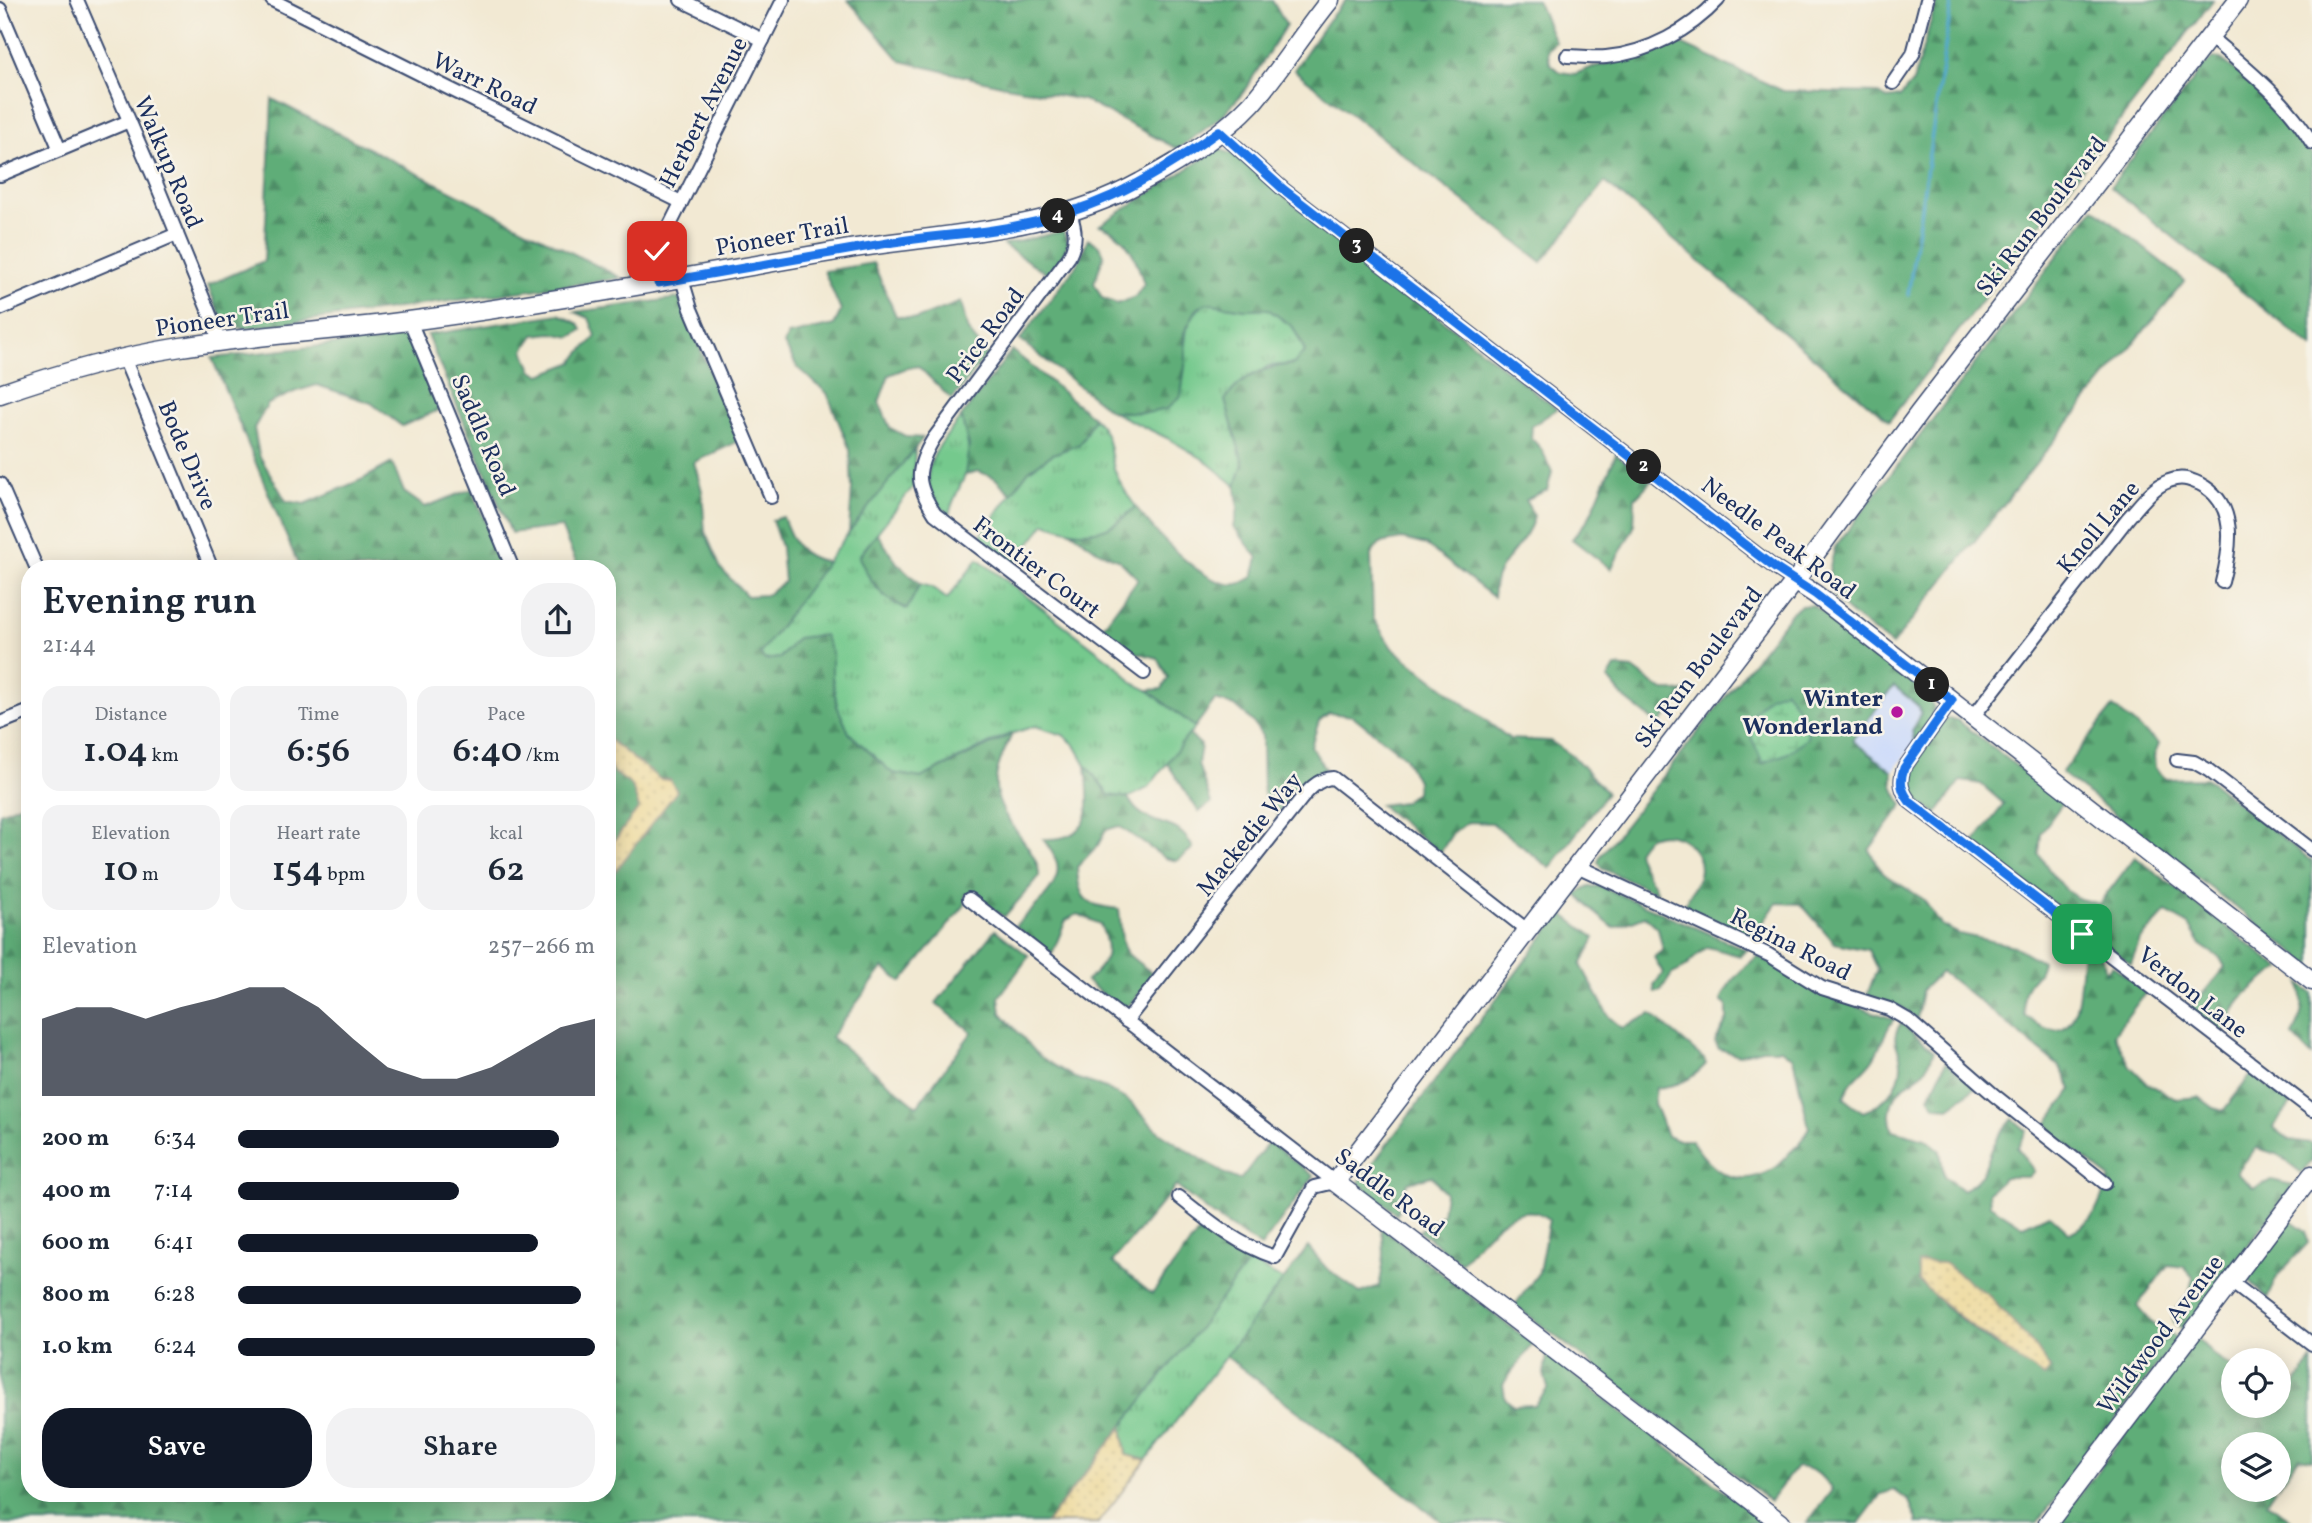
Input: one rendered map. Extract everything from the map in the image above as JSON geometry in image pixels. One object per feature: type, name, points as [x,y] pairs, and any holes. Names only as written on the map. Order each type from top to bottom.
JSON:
[{"type":"street","name":"Walkup Road","points":[[76,0],[177,234],[219,342]]},
{"type":"street","name":"Warr Road","points":[[272,0],[681,202]]},
{"type":"street","points":[[681,0],[763,40]]},
{"type":"street","name":"Herbert Avenue","points":[[658,283],[655,262],[657,251],[783,0]]},
{"type":"street","name":"Pioneer Trail","points":[[0,394],[68,372],[124,358],[219,342],[410,321],[658,283],[898,241],[993,230],[1070,213],[1121,193],[1145,180],[1219,131],[1259,95],[1330,0]]},
{"type":"street","points":[[1567,56],[1606,57],[1643,48],[1686,28],[1702,17],[1718,0]]},
{"type":"street","points":[[1893,83],[1913,54],[1927,0]]},
{"type":"street","name":"Ski Run Boulevard","points":[[1179,1198],[1210,1223],[1252,1250],[1275,1257],[1314,1187],[1335,1182],[1795,581],[1919,413],[2238,0]]},
{"type":"street","points":[[0,9],[60,150]]},
{"type":"street","points":[[2210,37],[2274,92],[2298,119],[2312,143]]},
{"type":"street","points":[[0,175],[129,121]]},
{"type":"street","name":"Needle Peak Road","points":[[1219,131],[1283,189],[1474,338],[1775,568],[1815,594],[2312,981]]},
{"type":"street","name":"Price Road","points":[[920,482],[921,458],[934,438],[1069,257],[1076,244],[1070,213]]},
{"type":"street","points":[[0,309],[177,234]]},
{"type":"street","points":[[682,279],[691,309],[772,497]]},
{"type":"street","name":"Saddle Road","points":[[410,321],[509,560]]},
{"type":"street","name":"Bode Drive","points":[[124,358],[208,560]]},
{"type":"street","name":"Knoll Lane","points":[[1973,717],[2128,518],[2150,494],[2168,481],[2187,478],[2208,488],[2221,502],[2230,532],[2230,552],[2222,582]]},
{"type":"street","name":"Frontier Court","points":[[920,482],[923,496],[935,514],[1144,673]]},
{"type":"street","points":[[0,484],[33,560]]},
{"type":"street","name":"Verdon Lane","points":[[1952,700],[1904,768],[1900,778],[1902,792],[1910,802],[2312,1110]]},
{"type":"street","points":[[0,723],[21,715]]},
{"type":"street","points":[[2177,760],[2194,762],[2208,769],[2312,850]]},
{"type":"street","name":"Mackedie Way","points":[[1126,1021],[1290,813],[1316,783],[1323,779],[1333,778],[1527,930]]},
{"type":"street","name":"Regina Road","points":[[1577,866],[1749,945],[1822,988],[1889,1009],[1908,1020],[1994,1095],[2105,1183]]},
{"type":"street","name":"Saddle Road","points":[[969,900],[1781,1523]]},
{"type":"street","name":"Wildwood Avenue","points":[[2048,1523],[2312,1175]]},
{"type":"street","points":[[2231,1282],[2312,1344]]},
{"type":"shaded area","points":[[1903,675],[1924,691],[1934,708],[1932,717],[1893,772],[1852,740]]},
{"type":"green space","points":[[848,0],[1272,0],[1286,25],[1243,93],[1221,117],[1178,149],[1083,100],[1001,85],[901,61]]},
{"type":"green space","points":[[1346,0],[1537,0],[1555,42],[1547,50],[1550,63],[1560,72],[1575,74],[1641,55],[1675,41],[1783,91],[1878,93],[1887,99],[1900,97],[1913,82],[1937,0],[2213,0],[1889,421],[1605,182],[1542,262],[1294,70],[1328,20]]},
{"type":"green space","points":[[2213,58],[2221,59],[2269,97],[2292,123],[2312,155],[2312,347],[2110,187]]},
{"type":"green space","points":[[272,99],[621,278],[243,329],[235,326],[223,318],[208,285],[264,261]]},
{"type":"green space","points":[[1218,149],[1233,154],[1557,409],[1532,426],[1531,438],[1542,450],[1552,472],[1547,490],[1525,500],[1534,516],[1523,539],[1498,574],[1493,597],[1426,545],[1402,539],[1380,543],[1371,555],[1373,618],[1392,648],[1510,739],[1550,741],[1574,757],[1607,793],[1550,868],[1492,823],[1468,822],[1452,834],[1440,853],[1380,805],[1404,802],[1416,792],[1417,781],[1405,757],[1353,716],[1329,713],[1319,721],[1311,746],[1325,769],[1304,782],[1277,815],[1263,793],[1262,736],[1252,721],[1235,706],[1215,700],[1195,727],[1148,690],[1162,689],[1168,678],[1158,658],[1130,651],[1101,629],[1138,579],[1119,560],[1098,551],[1072,532],[1107,528],[1136,507],[1181,557],[1211,578],[1238,584],[1253,577],[1258,558],[1234,527],[1238,509],[1236,486],[1243,463],[1225,400],[1247,378],[1273,367],[1294,364],[1305,351],[1293,327],[1268,309],[1245,309],[1206,303],[1197,309],[1184,333],[1186,359],[1181,396],[1167,409],[1147,413],[1111,411],[1020,340],[1078,263],[1088,239],[1100,246],[1104,255],[1094,283],[1102,298],[1117,304],[1135,297],[1144,284],[1134,256],[1118,235],[1100,225]]},
{"type":"green space","points":[[2094,208],[2185,281],[1892,645],[1849,612],[1835,597],[1829,579],[1835,547]]},
{"type":"green space","points":[[1063,231],[1068,243],[1048,274],[1003,245]]},
{"type":"green space","points":[[873,263],[896,316],[916,319],[961,302],[968,331],[987,354],[952,400],[918,366],[889,375],[879,402],[890,428],[907,437],[923,438],[849,532],[852,488],[850,450],[827,393],[798,368],[784,344],[788,335],[834,325],[841,311],[824,271]]},
{"type":"green space","points":[[679,298],[739,441],[694,462],[702,491],[705,532],[721,569],[747,596],[766,595],[784,582],[781,547],[772,520],[783,517],[798,547],[809,556],[827,562],[760,654],[765,660],[780,658],[797,638],[824,635],[832,653],[832,677],[837,706],[849,733],[892,773],[921,778],[1012,734],[998,770],[997,796],[1009,821],[1033,855],[1039,877],[1004,917],[972,892],[965,895],[965,905],[902,982],[883,968],[831,1037],[917,1106],[972,1032],[936,1003],[995,930],[1029,956],[999,997],[1001,1013],[1039,1056],[1075,1078],[1106,1088],[1130,1102],[1159,1132],[1225,1174],[1240,1180],[1269,1142],[1314,1176],[1261,1247],[1176,1186],[1112,1262],[1152,1294],[1202,1228],[1249,1261],[1046,1523],[0,1523],[0,813],[21,804],[21,1502],[616,1502],[616,865],[660,780],[616,745],[616,560],[575,560],[561,527],[511,533],[427,335],[559,314],[579,324],[582,330],[571,337],[552,333],[534,335],[524,350],[532,370],[541,375],[574,362],[596,336],[589,318],[575,312]]},
{"type":"green space","points":[[1206,303],[1245,309],[1268,309],[1293,327],[1305,351],[1294,364],[1268,366],[1225,400],[1243,463],[1236,486],[1203,459],[1111,411],[1147,413],[1186,359],[1187,328],[1194,315]]},
{"type":"green space","points":[[408,336],[439,410],[402,426],[371,403],[317,385],[268,404],[254,428],[259,455],[286,501],[305,504],[363,479],[392,463],[404,492],[425,507],[472,489],[501,560],[296,560],[212,358]]},
{"type":"green space","points":[[1012,350],[1094,418],[1080,444],[1053,454],[1029,470],[1011,494],[995,478],[978,471],[965,475],[969,445],[961,417]]},
{"type":"green space","points":[[961,417],[969,455],[967,470],[949,515],[937,502],[930,489],[928,477],[935,454]]},
{"type":"green space","points":[[1094,418],[1106,435],[1118,479],[1136,507],[1113,524],[1094,532],[1073,531],[1045,523],[1014,564],[979,537],[1029,470],[1053,454],[1080,444]]},
{"type":"green space","points":[[915,449],[913,487],[859,556],[867,574],[883,594],[907,609],[920,584],[931,587],[947,599],[978,559],[1121,669],[1133,683],[1148,690],[1195,727],[1148,788],[1128,798],[1109,795],[1086,765],[1075,745],[1063,735],[1035,726],[1002,737],[921,778],[892,773],[849,733],[837,706],[832,677],[832,653],[797,638],[781,658],[765,660],[759,654],[872,501]]},
{"type":"green space","points":[[1616,454],[1651,481],[1635,498],[1634,527],[1611,569],[1572,539],[1589,518]]},
{"type":"green space","points":[[877,533],[897,563],[920,584],[907,609],[890,600],[877,588],[859,557]]},
{"type":"green space","points":[[1813,605],[1924,691],[1934,708],[1932,717],[1914,742],[1912,730],[1921,713],[1917,705],[1894,686],[1852,740],[1893,772],[1894,789],[1903,805],[1869,850],[1882,873],[1923,899],[1941,925],[1959,934],[2014,946],[2042,962],[2039,971],[2025,990],[2024,1005],[2025,1016],[2045,1028],[2059,1030],[2069,1023],[2075,1011],[2084,944],[2103,959],[2106,973],[2112,965],[2146,992],[2114,1034],[2130,1066],[2147,1083],[2176,1099],[2199,1097],[2223,1111],[2252,1074],[2291,1104],[2273,1127],[2290,1140],[2312,1143],[2312,1160],[2302,1173],[2277,1154],[2256,1148],[2236,1173],[2254,1188],[2272,1180],[2293,1185],[2184,1330],[2173,1322],[2172,1313],[2189,1294],[2193,1277],[2184,1267],[2168,1265],[2137,1306],[2155,1326],[2178,1338],[2037,1523],[1916,1523],[1909,1501],[1894,1490],[1881,1494],[1859,1523],[1807,1523],[1832,1490],[1817,1473],[1796,1467],[1770,1501],[1515,1305],[1539,1272],[1549,1219],[1537,1212],[1512,1215],[1489,1232],[1461,1263],[1419,1231],[1442,1214],[1445,1193],[1432,1176],[1408,1182],[1401,1195],[1397,1214],[1358,1183],[1561,913],[1595,938],[1581,965],[1609,1017],[1622,1028],[1651,1014],[1704,1059],[1706,1064],[1690,1078],[1671,1086],[1656,1088],[1654,1104],[1667,1136],[1676,1140],[1691,1140],[1708,1162],[1727,1175],[1749,1178],[1775,1168],[1799,1146],[1809,1127],[1793,1058],[1781,1049],[1762,1049],[1739,1055],[1719,1049],[1715,1042],[1727,1020],[1727,1006],[1721,1001],[1723,995],[1736,976],[1758,956],[1825,996],[1894,1019],[1873,1059],[1846,1091],[1844,1098],[1863,1112],[1884,1100],[1898,1080],[1901,1064],[1895,1040],[1901,1023],[1934,1051],[1918,1077],[1903,1087],[1894,1098],[1890,1114],[1891,1125],[1893,1130],[1925,1139],[1940,1151],[1944,1176],[1962,1190],[1981,1175],[1998,1138],[2013,1119],[2027,1131],[2017,1148],[2034,1171],[2028,1177],[2005,1177],[1989,1192],[1990,1205],[2023,1226],[2049,1214],[2070,1233],[2093,1216],[2110,1178],[2044,1128],[2072,1089],[2060,1067],[1941,972],[1922,990],[1917,1019],[1903,1008],[1867,995],[1877,969],[1868,950],[1835,943],[1801,904],[1777,903],[1751,939],[1684,905],[1698,879],[1700,865],[1692,848],[1685,841],[1667,834],[1657,835],[1643,842],[1637,851],[1657,893],[1603,869],[1598,862],[1793,611],[1801,606]],"holes":[[[1785,690],[1808,724],[1788,753],[1762,763]],[[1918,1281],[1989,1296],[2036,1348],[2050,1368],[1994,1345]]]},
{"type":"green space","points":[[1615,667],[1633,669],[1663,691],[1685,691],[1659,725],[1623,697],[1608,679]]},
{"type":"green space","points":[[1785,690],[1808,724],[1807,738],[1788,753],[1763,763],[1752,739],[1749,718],[1769,696]]},
{"type":"green space","points":[[2113,707],[2159,744],[2154,756],[2155,768],[2166,779],[2206,778],[2312,861],[2312,966],[2061,773]]},
{"type":"green space","points":[[1948,719],[1957,720],[2063,802],[2041,833],[2039,854],[2055,879],[2076,898],[2099,904],[2135,857],[2281,969],[2245,995],[2233,1012],[2223,1035],[2190,1009],[2225,967],[2220,958],[2202,946],[2189,925],[2166,912],[2140,940],[2131,964],[1974,843],[2004,804],[1981,784],[1961,781],[1936,814],[1915,798],[1908,783],[1914,763],[1927,742]]},
{"type":"green space","points":[[1189,734],[1201,745],[1198,764],[1211,803],[1199,812],[1167,763]]},
{"type":"green space","points":[[1086,765],[1109,795],[1128,798],[1145,817],[1181,832],[1193,848],[1177,861],[1165,858],[1119,826],[1106,830],[1098,845],[1077,867],[1082,894],[1091,903],[1119,909],[1124,948],[1133,959],[1154,974],[1133,1002],[1125,1007],[1117,1005],[1086,981],[1100,968],[1106,956],[1106,942],[1100,924],[1078,914],[1066,920],[1052,954],[1015,926],[1044,898],[1058,872],[1053,854],[1043,839],[1073,834],[1081,827],[1086,817]]},
{"type":"green space","points":[[616,774],[632,786],[639,808],[616,838]]},
{"type":"green space","points":[[1600,886],[1747,950],[1740,956],[1708,947],[1672,974],[1661,991],[1655,993],[1654,985],[1663,973],[1654,957],[1663,950],[1658,928],[1645,916],[1614,928],[1576,894],[1589,887]]},
{"type":"green space","points":[[2300,984],[2312,993],[2312,1056],[2293,1036],[2302,1010]]},
{"type":"green space","points":[[1946,1062],[1975,1088],[1949,1107],[1936,1106],[1929,1097]]},
{"type":"green space","points":[[2289,1219],[2306,1231],[2308,1243],[2278,1275],[2267,1298],[2249,1280],[2249,1273]]},
{"type":"green space","points":[[1381,1227],[1533,1344],[1503,1384],[1505,1398],[1513,1406],[1535,1405],[1548,1388],[1544,1374],[1547,1355],[1766,1523],[1623,1523],[1615,1518],[1602,1523],[1443,1523],[1226,1356],[1308,1247],[1327,1269],[1360,1293],[1379,1286],[1384,1256]]},
{"type":"green space","points":[[1249,1261],[1284,1280],[1146,1460],[1126,1455],[1122,1427]]},
{"type":"green space","points":[[2196,1337],[2221,1360],[2221,1418],[2291,1418],[2291,1390],[2312,1360],[2312,1460],[2299,1458],[2291,1469],[2291,1432],[2221,1432],[2221,1502],[2267,1502],[2291,1520],[2289,1523],[2059,1523]]},
{"type":"sand","points":[[616,745],[660,779],[670,780],[677,791],[616,870],[616,838],[639,808],[632,786],[616,774]]},
{"type":"sand","points":[[1918,1263],[1944,1263],[1989,1296],[2036,1348],[2050,1369],[2044,1377],[1979,1332],[1918,1281]]},
{"type":"sand","points":[[1122,1427],[1126,1455],[1146,1460],[1098,1523],[1046,1523]]},
{"type":"waterway","points":[[1908,295],[1952,0]]},
{"type":"place","name":"Winter Wonderland","points":[[1897,712]]},
{"type":"route","points":[[657,251],[655,262],[658,283],[898,241],[993,230],[1070,213],[1121,193],[1219,131],[1283,189],[1474,338],[1952,700],[1904,768],[1900,778],[1902,792],[1910,802],[2082,934]]}]
